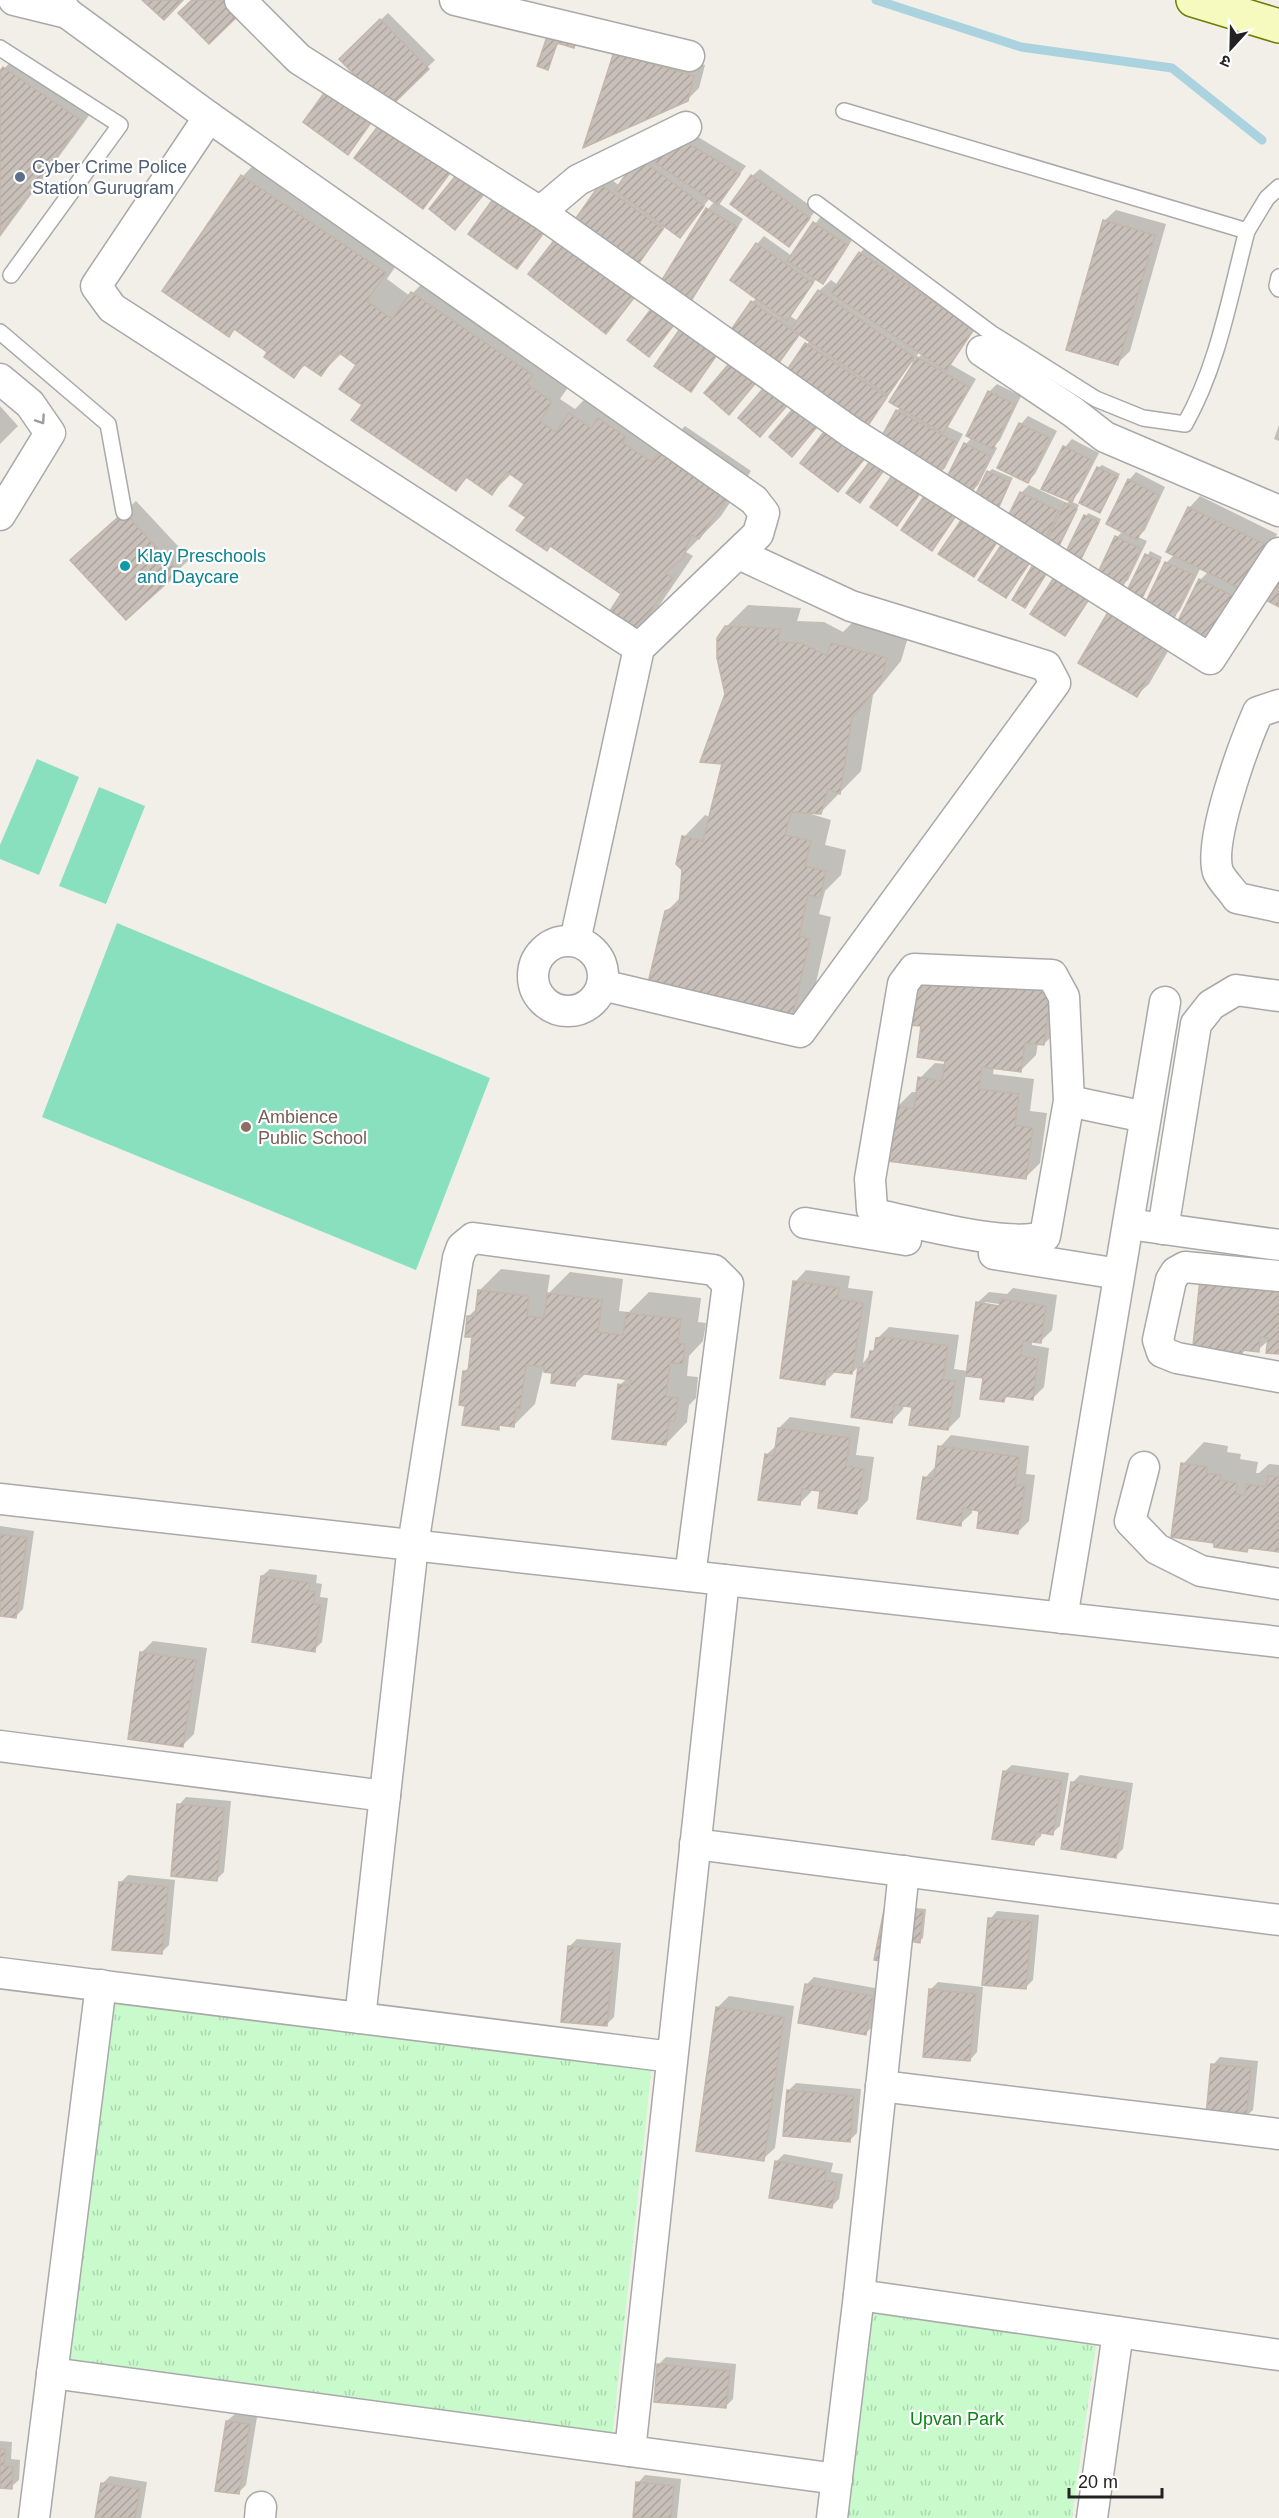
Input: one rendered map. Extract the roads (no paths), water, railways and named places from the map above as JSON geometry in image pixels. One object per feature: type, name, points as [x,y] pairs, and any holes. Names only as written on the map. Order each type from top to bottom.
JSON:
[{"type":"main road","points":[[1193,0],[1279,26]]},
{"type":"street","points":[[14,0],[63,7],[209,117],[754,500],[764,513],[758,534],[639,648],[575,941]]},
{"type":"street","points":[[240,0],[300,59],[540,212],[852,433],[1209,659],[1279,553]]},
{"type":"street","points":[[455,0],[689,56]]},
{"type":"street","points":[[209,117],[96,286],[112,308],[639,648]]},
{"type":"street","points":[[540,212],[578,180],[686,127]]},
{"type":"street","points":[[982,351],[1105,436],[1279,511]]},
{"type":"street","points":[[0,379],[30,404],[50,433],[0,515]]},
{"type":"street","points":[[602,985],[800,1032],[1055,683],[1046,666],[851,606],[739,554]]},
{"type":"street","points":[[1279,705],[1275,704],[1258,712],[1240,755],[1218,836],[1218,871],[1237,898],[1279,907]]},
{"type":"street","points":[[575,941],[585,945],[601,962],[602,985],[597,996],[578,1010],[555,1009],[537,994],[533,983],[535,960],[552,944],[575,941]]},
{"type":"street","points":[[914,969],[1052,975],[1064,997],[1069,1101],[1045,1236],[1034,1240],[1004,1239],[878,1215],[872,1209],[870,1179],[903,984],[914,969]]},
{"type":"street","points":[[1163,1229],[1196,1024],[1210,1005],[1236,990],[1279,996]]},
{"type":"street","points":[[1062,1618],[1165,1002]]},
{"type":"street","points":[[1069,1101],[1145,1117]]},
{"type":"street","points":[[805,1223],[1119,1274]]},
{"type":"street","points":[[1128,1224],[1279,1245]]},
{"type":"street","points":[[360,2018],[413,1545],[458,1258],[462,1247],[473,1238],[714,1270],[728,1284],[690,1576]]},
{"type":"street","points":[[1279,1276],[1185,1267],[1176,1272],[1171,1280],[1158,1340],[1162,1352],[1177,1358],[1279,1377]]},
{"type":"street","points":[[1144,1467],[1130,1521],[1157,1549],[1202,1571],[1279,1584]]},
{"type":"street","points":[[0,1499],[1279,1642]]},
{"type":"street","points":[[630,2451],[724,1580]]},
{"type":"street","points":[[0,1746],[385,1796]]},
{"type":"street","points":[[695,1844],[1279,1920]]},
{"type":"street","points":[[832,2518],[859,2295],[904,1871]]},
{"type":"street","points":[[0,1972],[672,2057]]},
{"type":"street","points":[[34,2518],[100,1985]]},
{"type":"street","points":[[881,2086],[1279,2134]]},
{"type":"street","points":[[859,2295],[1279,2355]]},
{"type":"street","points":[[1092,2518],[1118,2332]]},
{"type":"street","points":[[52,2373],[837,2479]]},
{"type":"lane","points":[[0,48],[120,124],[11,275]]},
{"type":"lane","points":[[844,111],[1247,231]]},
{"type":"lane","points":[[816,203],[991,333],[1096,399],[1143,418],[1185,424],[1195,407],[1214,354],[1247,231],[1268,198],[1279,187]]},
{"type":"lane","points":[[1279,277],[1277,286],[1279,289]]},
{"type":"lane","points":[[0,332],[108,424],[124,512]]},
{"type":"waterway","points":[[876,0],[1021,47],[1172,68],[1262,140]]},
{"type":"place","name":"Cyber Crime Police Station Gurugram","points":[[20,177]]},
{"type":"place","name":"Klay Preschools and Daycare","points":[[125,566]]},
{"type":"place","name":"Ambience Public School","points":[[246,1127]]},
{"type":"park label","name":"Upvan Park","points":[[957,2419]]}]
